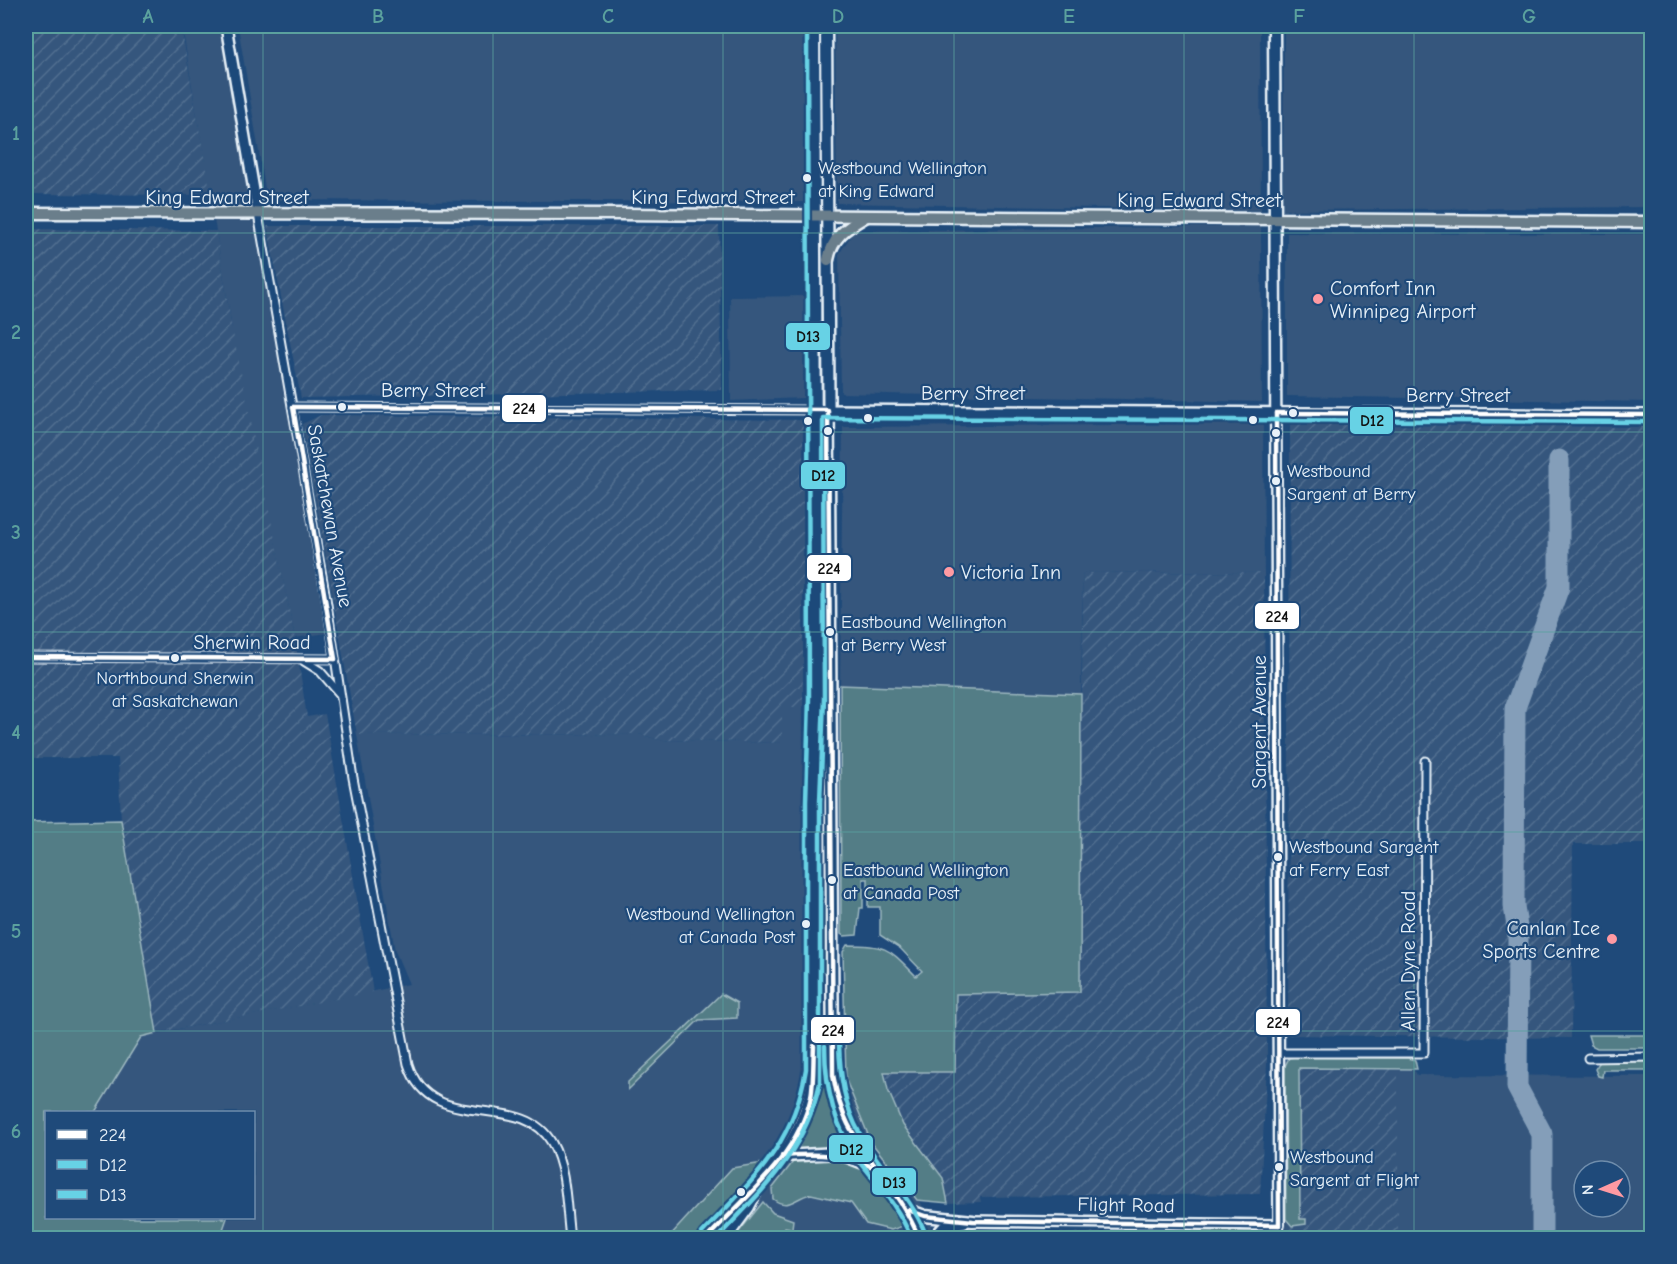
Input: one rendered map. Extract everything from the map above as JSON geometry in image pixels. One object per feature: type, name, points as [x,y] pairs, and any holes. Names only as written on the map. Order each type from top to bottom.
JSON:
[{"type":"main road","points":[[707,1239],[743,1199],[765,1181],[782,1156],[804,1119],[814,1070],[813,802],[817,673],[814,26]]},
{"type":"main road","points":[[826,26],[833,1075],[837,1098],[847,1125],[859,1145],[908,1210],[919,1239]]},
{"type":"main road","name":"Sargent Avenue","points":[[1274,26],[1275,218]]},
{"type":"main road","name":"King Edward Street","points":[[26,213],[1275,218],[1652,222]]},
{"type":"main road","points":[[828,260],[830,249],[840,233],[866,216]]},
{"type":"main road","points":[[782,1156],[838,1153],[860,1160],[879,1170]]},
{"type":"main road","points":[[908,1210],[924,1216],[973,1221]]},
{"type":"main road","points":[[934,1239],[943,1228],[973,1221]]},
{"type":"street","name":"Saskatchewan Avenue","points":[[226,26],[293,407],[355,789],[411,1076],[429,1095],[452,1107],[513,1116],[528,1121],[541,1130],[553,1144],[558,1160],[570,1239]]},
{"type":"street","points":[[816,135],[828,135]]},
{"type":"street","name":"Sargent Avenue","points":[[1275,218],[1279,1239]]},
{"type":"street","name":"Berry Street","points":[[293,407],[1652,415]]},
{"type":"street","points":[[816,531],[828,530]]},
{"type":"street","name":"Sherwin Road","points":[[26,657],[335,659]]},
{"type":"street","points":[[296,658],[316,667],[340,694]]},
{"type":"street","points":[[817,673],[829,673]]},
{"type":"street","name":"Allen Dyne Road","points":[[1279,1053],[1424,1053],[1425,761]]},
{"type":"street","points":[[1588,1058],[1652,1057]]},
{"type":"street","points":[[728,1239],[750,1208],[765,1181]]},
{"type":"street","name":"Flight Road","points":[[973,1221],[1279,1225]]},
{"type":"shaded area","points":[[26,26],[181,26],[211,195],[26,194]]},
{"type":"shaded area","points":[[182,26],[220,26],[327,633],[295,638],[268,509],[178,421],[232,328]]},
{"type":"shaded area","points":[[238,26],[805,26],[805,202],[267,200]]},
{"type":"shaded area","points":[[835,26],[1260,26],[1261,211],[837,203]]},
{"type":"shaded area","points":[[1284,26],[1651,26],[1651,207],[1283,210]]},
{"type":"shaded area","points":[[267,226],[719,226],[722,390],[301,398]]},
{"type":"shaded area","points":[[1261,226],[1262,402],[841,393],[839,254],[854,231]]},
{"type":"shaded area","points":[[26,229],[216,231],[232,328],[295,638],[307,717],[325,714],[373,992],[157,1033],[121,820],[118,758],[26,758]]},
{"type":"shaded area","points":[[1287,233],[1651,234],[1651,402],[1287,396]]},
{"type":"shaded area","points":[[805,296],[803,398],[731,401],[730,297]]},
{"type":"shaded area","points":[[321,415],[803,420],[803,707],[782,707],[782,743],[660,740],[639,734],[357,735],[302,424]]},
{"type":"shaded area","points":[[1263,424],[1264,572],[1083,573],[1081,694],[840,685],[843,427]]},
{"type":"shaded area","points":[[1290,424],[1651,427],[1651,844],[1573,844],[1571,1038],[1288,1035]]},
{"type":"shaded area","points":[[1264,572],[1267,1065],[1260,1194],[980,1197],[981,1202],[948,1203],[943,1178],[903,1125],[888,1090],[883,1071],[955,1072],[956,994],[1079,992],[1083,573]]},
{"type":"shaded area","points":[[782,707],[803,707],[802,1071],[856,1068],[916,1191],[936,1238],[26,1238],[26,822],[121,820],[158,1033],[409,984],[395,951],[357,735],[639,734],[660,740],[782,743]]},
{"type":"shaded area","points":[[1398,1058],[1398,1238],[936,1238],[936,1236],[1286,1228],[1284,1060]]},
{"type":"shaded area","points":[[1284,1060],[1409,1060],[1417,1075],[1651,1076],[1651,1238],[1286,1238]]},
{"type":"green space","points":[[840,685],[1081,694],[1080,992],[956,994],[955,1072],[884,1072],[888,1090],[903,1125],[943,1178],[948,1203],[917,1200],[871,1142],[846,1080],[843,952],[847,945],[879,947],[893,954],[916,976],[922,971],[900,948],[880,935],[880,907],[868,907],[868,879],[863,879],[863,908],[860,908],[857,935],[844,936],[841,934]]},
{"type":"green space","points":[[825,701],[827,897],[821,897],[821,702]]},
{"type":"green space","points":[[121,820],[157,1033],[141,1037],[96,1111],[45,1111],[45,1219],[227,1219],[220,1238],[26,1238],[26,822]]},
{"type":"green space","points":[[821,901],[827,901],[826,974],[821,969]]},
{"type":"green space","points":[[721,994],[737,1003],[737,1018],[699,1020],[628,1090],[628,1082]]},
{"type":"green space","points":[[822,1020],[824,1020],[833,1100],[856,1154],[832,1149],[798,1149],[806,1134],[819,1087]]},
{"type":"green space","points":[[1588,1035],[1649,1035],[1649,1044],[1645,1048],[1597,1048],[1591,1045]]},
{"type":"green space","points":[[1289,1058],[1407,1058],[1415,1060],[1417,1069],[1299,1068],[1300,1219],[1306,1219],[1306,1224],[1292,1226],[1286,1219],[1285,1066]]},
{"type":"green space","points":[[1601,1060],[1651,1060],[1651,1070],[1603,1070],[1602,1077],[1598,1076],[1595,1069]]},
{"type":"green space","points":[[834,1156],[860,1166],[884,1184],[905,1216],[903,1226],[891,1230],[866,1224],[851,1203],[811,1194],[783,1204],[773,1199],[772,1189],[793,1162]]},
{"type":"green space","points":[[763,1163],[748,1184],[697,1238],[668,1238],[732,1168]]},
{"type":"green space","points":[[763,1202],[773,1213],[793,1220],[792,1228],[785,1227],[783,1236],[790,1238],[734,1238]]},
{"type":"green space","points":[[1140,1231],[1262,1231],[1271,1238],[1135,1238]]},
{"type":"taxiway","points":[[1542,1238],[1542,1134],[1517,1087],[1518,934],[1514,906],[1515,708],[1559,587],[1559,460]]},
{"type":"transit line","name":"D13","points":[[702,1233],[754,1178],[781,1141],[800,1096],[806,1069],[806,802],[809,698],[807,26]]},
{"type":"transit line","name":"224","points":[[293,407],[828,410],[833,1075],[848,1124],[904,1208],[919,1238]]},
{"type":"transit line","name":"224","points":[[293,407],[335,659]]},
{"type":"transit line","name":"224","points":[[1276,413],[1279,1225]]},
{"type":"transit line","name":"224","points":[[1276,413],[1652,415]]},
{"type":"transit line","name":"D12","points":[[717,1238],[766,1185],[793,1150],[813,1108],[820,1083],[820,802],[824,698],[823,418],[1652,422]]},
{"type":"transit line","name":"224","points":[[26,657],[335,659]]},
{"type":"transit line","name":"D13","points":[[839,1044],[844,1090],[850,1112],[860,1134],[904,1195],[926,1235]]},
{"type":"transit line","name":"224","points":[[707,1238],[769,1174],[795,1138],[811,1097],[814,1046]]},
{"type":"transit line","name":"D12","points":[[825,1046],[829,1091],[842,1133],[858,1159],[894,1206],[911,1238]]},
{"type":"transit line","name":"224","points":[[782,1156],[832,1156],[879,1170]]},
{"type":"transit line","name":"224","points":[[908,1210],[925,1216],[973,1221],[1279,1225]]},
{"type":"place","name":"Westbound Wellington at King Edward","points":[[807,178]]},
{"type":"place","name":"Comfort Inn Winnipeg Airport","points":[[1318,299]]},
{"type":"place","name":"Westbound Sargent at Berry","points":[[1276,481]]},
{"type":"place","name":"Victoria Inn","points":[[949,572]]},
{"type":"place","name":"Eastbound Wellington at Berry West","points":[[830,632]]},
{"type":"place","name":"Northbound Sherwin at Saskatchewan","points":[[175,658]]},
{"type":"place","name":"Westbound Sargent at Ferry East","points":[[1278,857]]},
{"type":"place","name":"Eastbound Wellington at Canada Post","points":[[832,880]]},
{"type":"place","name":"Westbound Wellington at Canada Post","points":[[806,924]]},
{"type":"place","name":"Canlan Ice Sports Centre","points":[[1612,939]]},
{"type":"place","name":"Westbound Sargent at Flight","points":[[1279,1167]]}]
